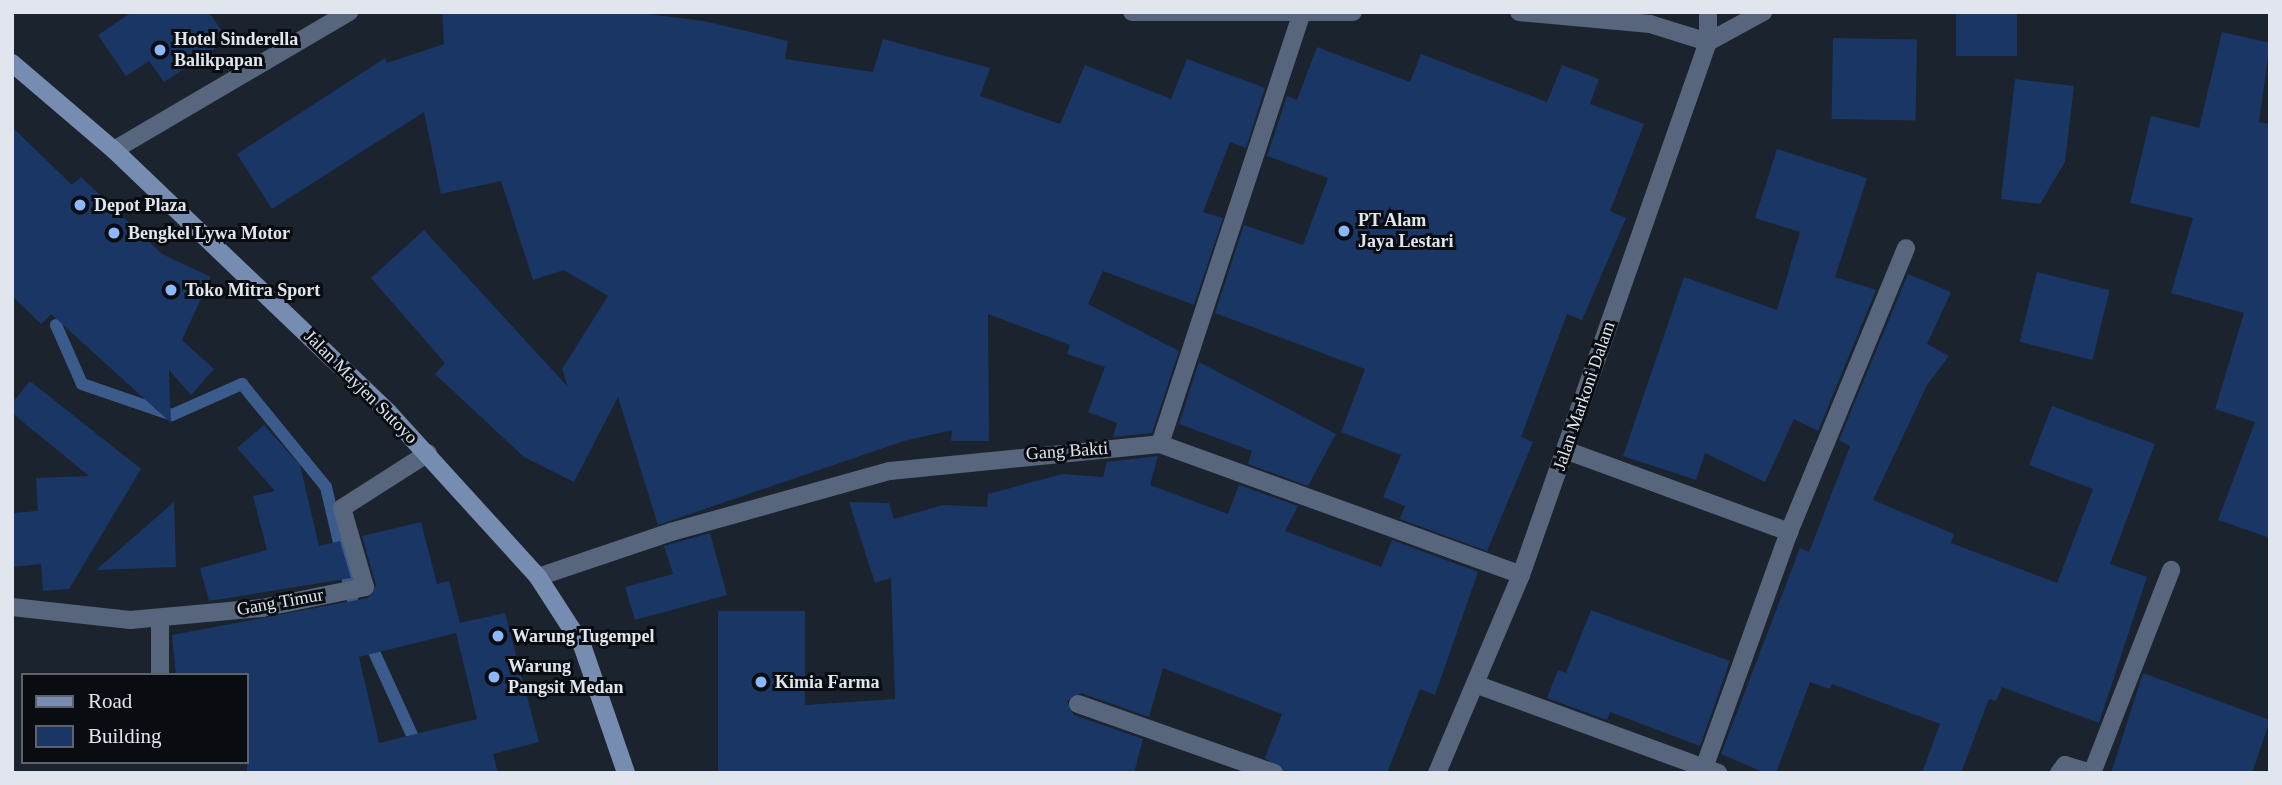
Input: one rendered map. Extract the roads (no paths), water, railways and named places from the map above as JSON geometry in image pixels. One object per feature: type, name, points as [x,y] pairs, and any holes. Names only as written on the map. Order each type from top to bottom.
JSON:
[{"type":"main road","name":"Jalan Mayjen Sutoyo","points":[[12,63],[114,150],[428,453],[537,578],[582,645],[626,773]]},
{"type":"street","points":[[114,150],[349,12]]},
{"type":"street","points":[[1132,12],[1353,12]]},
{"type":"street","points":[[1519,12],[1650,24],[1708,41],[1763,12]]},
{"type":"street","name":"Jalan Markoni Dalam","points":[[1437,773],[1521,575],[1708,41],[1708,12]]},
{"type":"street","points":[[1302,13],[1160,444],[1521,575]]},
{"type":"street","points":[[1475,684],[1711,770],[1789,532],[1906,248]]},
{"type":"street","name":"Gang Bakti","points":[[537,578],[671,532],[890,471],[1160,444]]},
{"type":"street","points":[[1565,450],[1789,532]]},
{"type":"street","name":"Gang Timur","points":[[12,607],[160,618],[365,587],[342,508],[428,453]]},
{"type":"street","points":[[2059,773],[2065,765],[2091,773],[2171,570]]},
{"type":"street","points":[[160,618],[160,673]]},
{"type":"street","points":[[1078,704],[1274,773]]},
{"type":"waterway","points":[[56,325],[82,384],[172,415],[242,384],[326,487],[352,598]]},
{"type":"waterway","points":[[369,641],[418,748]]},
{"type":"place","name":"Hotel Sinderella Balikpapan","points":[[160,50]]},
{"type":"place","name":"Depot Plaza","points":[[80,205]]},
{"type":"place","name":"PT Alam Jaya Lestari","points":[[1344,231]]},
{"type":"place","name":"Bengkel Lywa Motor","points":[[114,233]]},
{"type":"place","name":"Toko Mitra Sport","points":[[171,290]]},
{"type":"place","name":"Warung Tugempel","points":[[498,636]]},
{"type":"place","name":"Warung Pangsit Medan","points":[[494,677]]},
{"type":"place","name":"Kimia Farma","points":[[761,682]]}]
